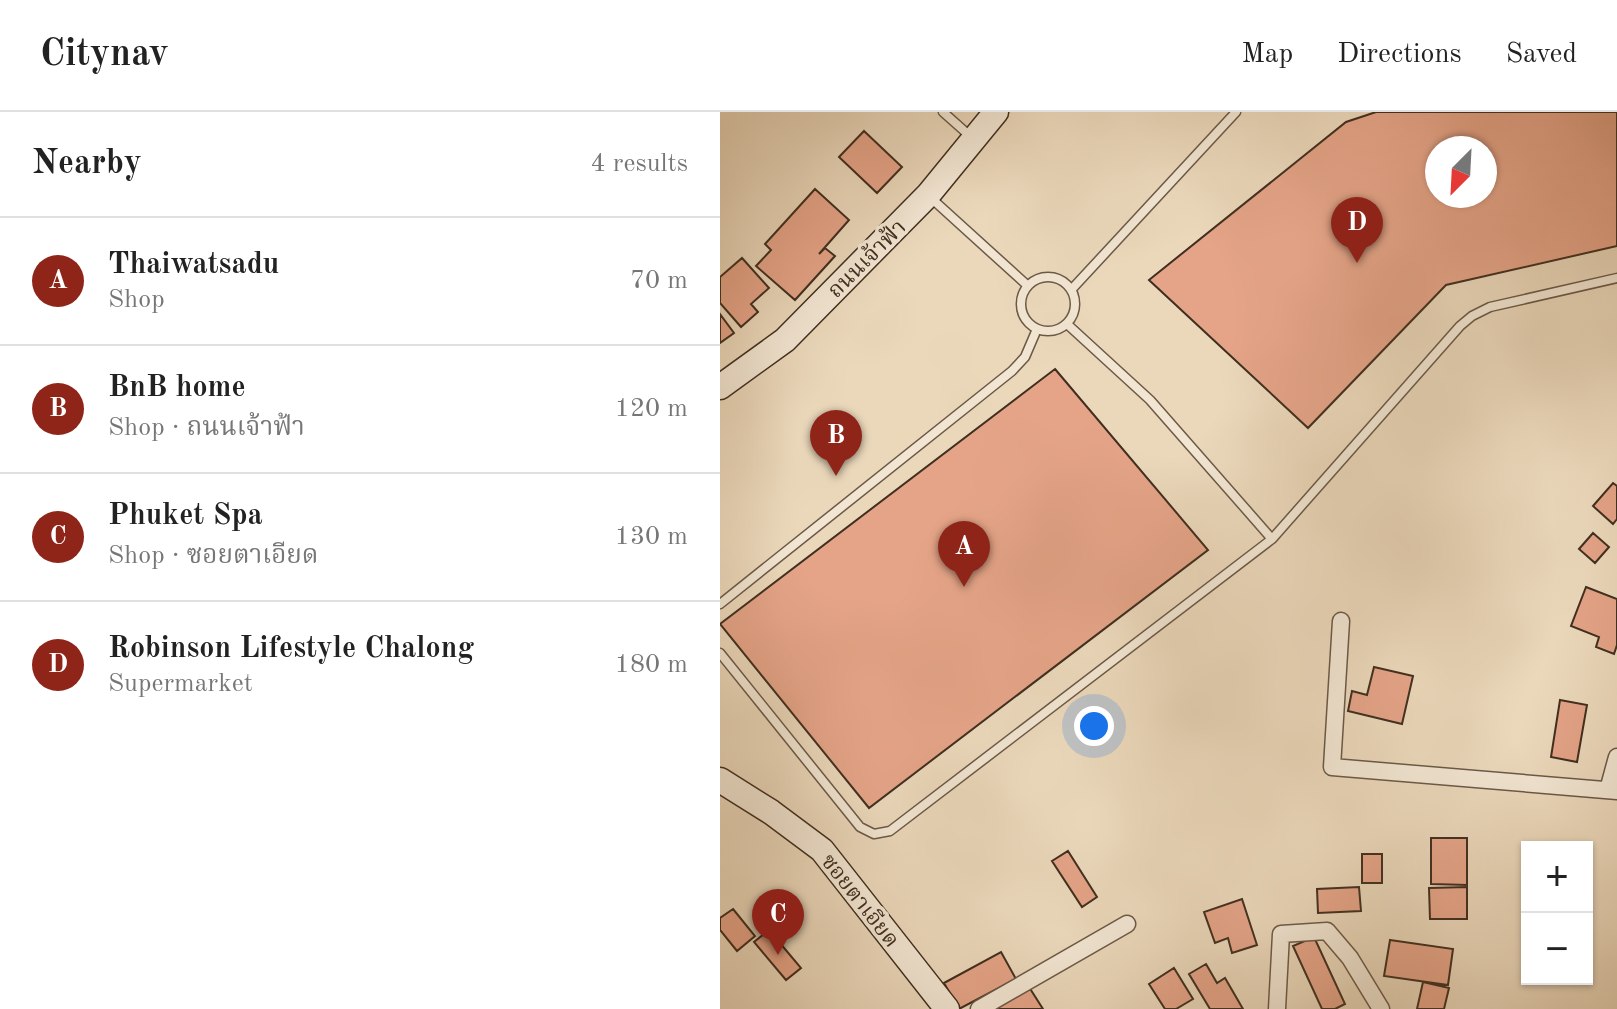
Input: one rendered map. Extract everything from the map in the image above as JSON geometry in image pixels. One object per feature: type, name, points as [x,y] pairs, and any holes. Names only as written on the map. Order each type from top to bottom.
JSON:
[{"type":"main road","name":"ถนนเจ้าฟ้า","points":[[720,387],[785,340],[928,195],[996,112]]},
{"type":"main road","name":"ซอยตาเอียด","points":[[720,780],[771,812],[822,850],[947,1009]]},
{"type":"street","points":[[1341,621],[1332,767],[1612,791],[1617,757]]},
{"type":"street","points":[[979,1009],[1127,924]]},
{"type":"street","points":[[1277,1009],[1281,934],[1327,931],[1350,958],[1381,1009]]},
{"type":"lane","points":[[943,112],[974,139]]},
{"type":"lane","points":[[1071,290],[1236,112]]},
{"type":"lane","points":[[928,195],[1028,286]]},
{"type":"lane","points":[[1050,277],[1065,284],[1071,290],[1075,308],[1067,324],[1053,331],[1030,325],[1022,310],[1023,293],[1028,286],[1050,277]]},
{"type":"lane","points":[[720,653],[860,827],[874,834],[883,834],[1272,539],[1449,338],[1472,316],[1490,307],[1617,278]]},
{"type":"lane","points":[[1067,324],[1150,400],[1272,539]]},
{"type":"lane","points":[[720,604],[1012,371],[1025,357],[1037,329]]},
{"type":"building","points":[[1376,112],[1617,112],[1617,246],[1446,285],[1308,428],[1149,280],[1346,122]]},
{"type":"building","points":[[864,131],[902,167],[877,193],[839,157]]},
{"type":"building","points":[[815,189],[849,220],[819,254],[825,248],[835,256],[795,300],[756,266],[771,250],[765,244]]},
{"type":"building","points":[[742,258],[769,288],[751,304],[758,312],[741,327],[720,303],[720,277]]},
{"type":"building","points":[[720,314],[734,333],[720,343]]},
{"type":"building","points":[[1055,369],[1208,550],[869,808],[720,624]]},
{"type":"building","points":[[1613,483],[1617,486],[1617,519],[1613,524],[1593,506]]},
{"type":"building","points":[[1593,533],[1609,547],[1595,563],[1579,549]]},
{"type":"building","points":[[1586,587],[1617,599],[1617,645],[1614,654],[1596,647],[1599,637],[1571,626]]},
{"type":"building","points":[[1374,667],[1413,676],[1402,724],[1348,711],[1352,691],[1367,695]]},
{"type":"building","points":[[1560,700],[1587,705],[1577,762],[1551,757]]},
{"type":"building","points":[[1431,838],[1467,838],[1467,885],[1431,884]]},
{"type":"building","points":[[1068,851],[1097,897],[1082,907],[1052,861]]},
{"type":"building","points":[[1362,854],[1382,854],[1382,883],[1362,883]]},
{"type":"building","points":[[1359,887],[1361,911],[1318,913],[1317,889]]},
{"type":"building","points":[[1467,887],[1467,919],[1430,919],[1429,888]]},
{"type":"building","points":[[1242,899],[1257,945],[1232,953],[1228,938],[1215,943],[1204,912]]},
{"type":"building","points":[[733,909],[755,936],[737,951],[720,930],[720,918]]},
{"type":"building","points":[[769,930],[801,968],[786,980],[754,942]]},
{"type":"building","points":[[1314,937],[1345,1004],[1335,1009],[1322,1009],[1293,946]]},
{"type":"building","points":[[1390,940],[1453,949],[1448,985],[1384,976]]},
{"type":"building","points":[[1001,952],[1016,979],[959,1009],[944,983]]},
{"type":"building","points":[[1206,964],[1217,983],[1225,978],[1243,1009],[1210,1009],[1189,974]]},
{"type":"building","points":[[1174,968],[1193,999],[1176,1009],[1165,1009],[1149,984]]},
{"type":"building","points":[[1423,982],[1449,988],[1444,1009],[1417,1009]]},
{"type":"building","points":[[1029,987],[1043,1009],[993,1009]]},
{"type":"place","name":"Robinson Lifestyle Chalong","points":[[1357,263]]},
{"type":"place","name":"BnB home","points":[[836,476]]},
{"type":"place","name":"Thaiwatsadu","points":[[964,587]]},
{"type":"place","name":"Phuket Spa","points":[[778,955]]}]
